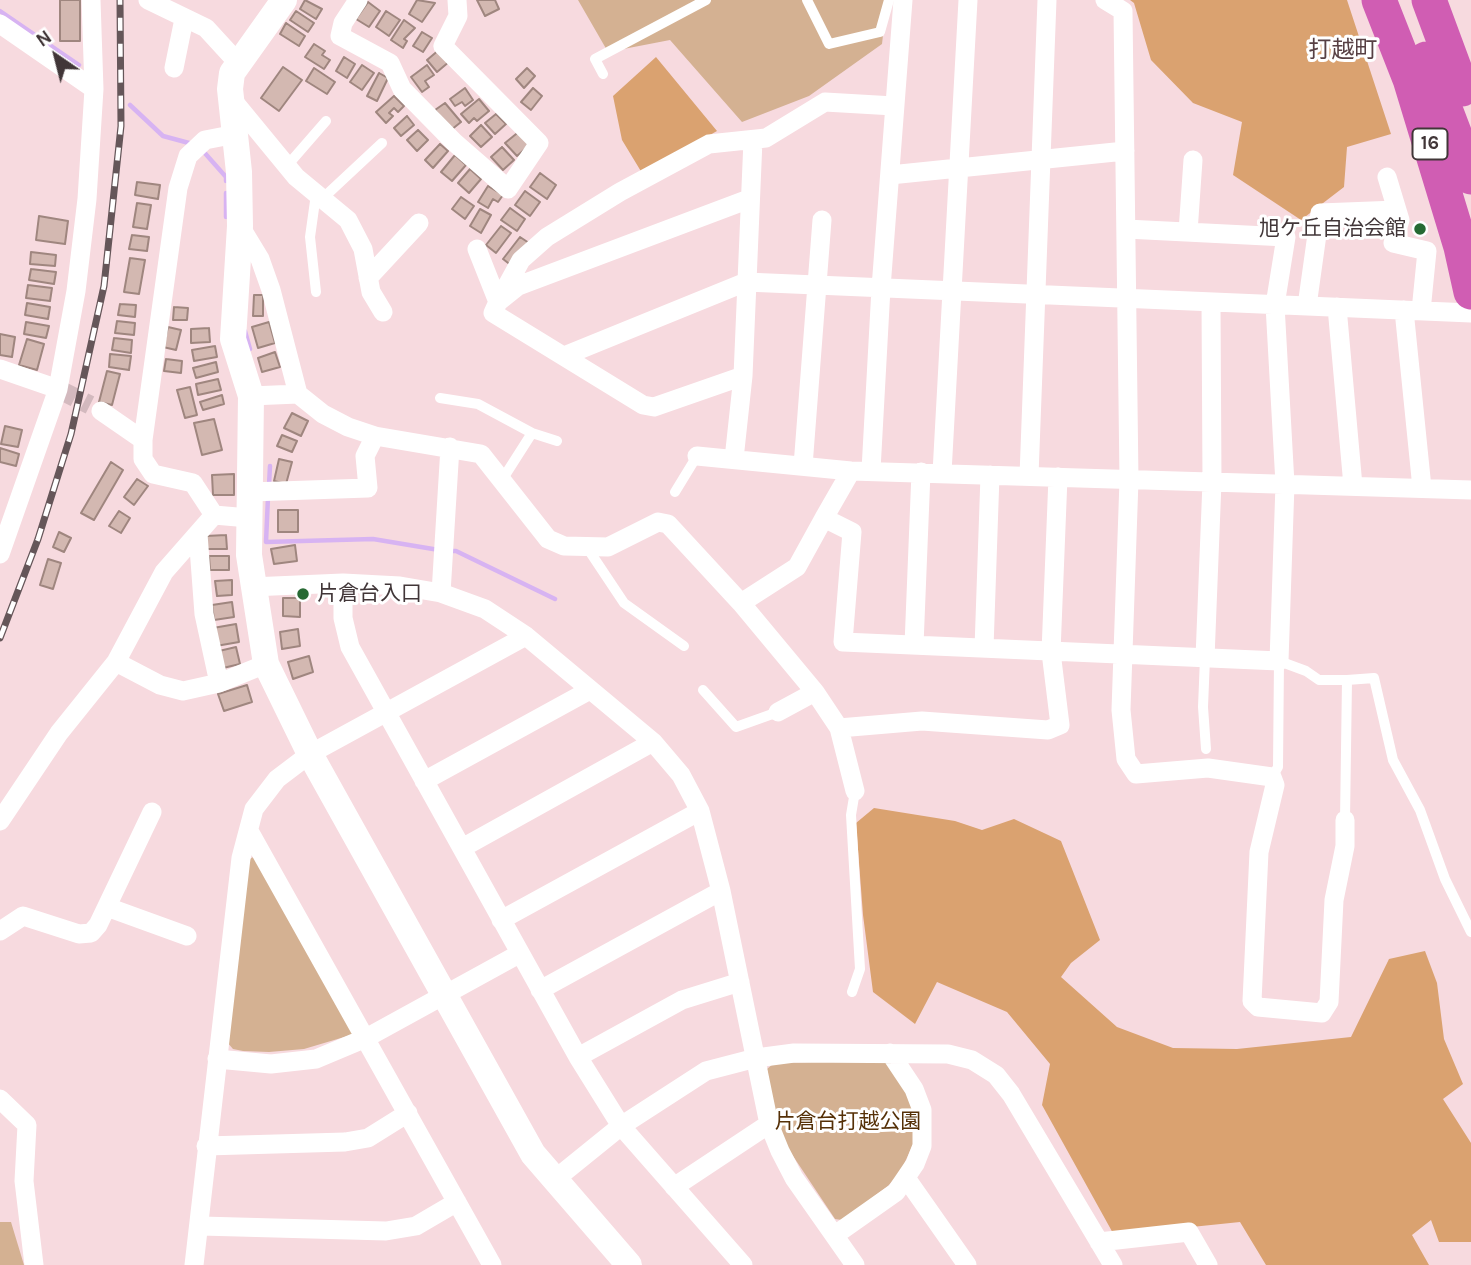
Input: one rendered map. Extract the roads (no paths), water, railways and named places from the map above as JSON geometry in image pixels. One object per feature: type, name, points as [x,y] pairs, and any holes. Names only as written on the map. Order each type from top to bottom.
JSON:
[{"type":"highway","name":"16","points":[[1379,0],[1410,79],[1461,247],[1471,292]]},
{"type":"highway","name":"16","points":[[1391,0],[1468,168]]},
{"type":"highway","name":"16","points":[[1403,0],[1468,168]]},
{"type":"highway","points":[[1429,0],[1469,108]]},
{"type":"highway","points":[[1445,0],[1469,108]]},
{"type":"street","points":[[0,554],[58,389],[76,291],[94,89],[91,0]]},
{"type":"street","points":[[148,0],[206,28],[239,64]]},
{"type":"street","points":[[284,0],[232,73],[231,98],[236,134],[240,226],[233,339],[251,396],[261,491],[249,518],[251,586],[266,664],[310,754],[442,996],[533,1154],[553,1181],[629,1265]]},
{"type":"street","points":[[358,0],[343,23],[340,36],[390,63],[402,89],[454,142],[508,189],[539,144],[443,46],[458,16],[457,0]]},
{"type":"street","points":[[871,470],[881,288],[903,0]]},
{"type":"street","points":[[942,473],[968,0]]},
{"type":"street","points":[[1028,476],[1047,0]]},
{"type":"street","points":[[1105,0],[1123,11],[1129,480],[1121,710],[1126,759],[1130,769],[1136,774],[1147,774],[1207,760],[1272,777],[1275,785],[1259,852],[1252,1001],[1258,1007],[1322,1013],[1329,1002],[1334,900],[1345,846],[1345,820]]},
{"type":"street","points":[[174,68],[184,19]]},
{"type":"street","points":[[0,29],[94,89]]},
{"type":"street","points":[[231,98],[286,167],[348,220],[362,249],[371,292],[383,312]]},
{"type":"street","points":[[743,376],[654,407],[643,405],[493,313],[521,260],[547,237],[621,192],[709,144],[766,138],[825,102],[894,106]]},
{"type":"street","points":[[214,515],[193,483],[153,474],[144,459],[143,440],[178,188],[188,156],[205,140],[236,134]]},
{"type":"street","points":[[734,459],[743,376],[753,140]]},
{"type":"street","points":[[890,175],[1125,151]]},
{"type":"street","points":[[1188,232],[1193,160]]},
{"type":"street","points":[[1387,177],[1400,220],[1393,243],[1427,251],[1412,311],[1422,488]]},
{"type":"street","points":[[498,302],[518,286],[749,199]]},
{"type":"street","points":[[1307,306],[1320,213],[1397,210]]},
{"type":"street","points":[[803,466],[822,220]]},
{"type":"street","points":[[368,278],[419,223]]},
{"type":"street","points":[[240,226],[260,260],[271,290],[298,394],[323,414],[348,427],[375,436],[481,454],[548,539],[564,546],[608,547],[658,522],[667,524],[741,603],[815,692],[839,728],[855,791]]},
{"type":"street","points":[[824,518],[852,532],[843,642],[1279,661],[1285,484],[1275,305],[1286,237],[1126,229]]},
{"type":"street","points":[[477,249],[498,302]]},
{"type":"street","points":[[564,356],[746,282],[1471,313]]},
{"type":"street","points":[[1205,658],[1212,482],[1211,302]]},
{"type":"street","points":[[1337,307],[1353,486]]},
{"type":"street","points":[[0,369],[58,389]]},
{"type":"street","points":[[251,396],[298,394]]},
{"type":"street","points":[[101,411],[143,440]]},
{"type":"street","points":[[261,491],[368,488],[365,456],[375,436]]},
{"type":"street","points":[[440,593],[450,447]]},
{"type":"street","points":[[697,456],[851,471],[1471,490]]},
{"type":"street","points":[[741,603],[797,567],[851,471]]},
{"type":"street","points":[[914,645],[920,472]]},
{"type":"street","points":[[984,648],[990,475]]},
{"type":"street","points":[[839,728],[922,721],[1048,730],[1060,725],[1051,652],[1058,477]]},
{"type":"street","points":[[214,515],[249,518]]},
{"type":"street","points":[[0,821],[59,733],[116,662],[164,572],[214,515]]},
{"type":"street","points":[[198,534],[204,614],[219,683]]},
{"type":"street","points":[[251,586],[343,583],[400,586],[440,593],[485,609],[526,636],[653,742],[681,775],[700,810],[722,891],[769,1124],[794,1178],[855,1265]]},
{"type":"street","points":[[343,583],[343,618],[350,647],[578,1057],[621,1126],[743,1265]]},
{"type":"street","points":[[194,1265],[201,1226],[205,1146],[241,858],[254,808],[277,779],[310,754],[526,636]]},
{"type":"street","points":[[116,662],[160,685],[183,691],[219,683],[266,664]]},
{"type":"street","points":[[424,781],[590,690]]},
{"type":"street","points":[[778,712],[815,692]]},
{"type":"street","points":[[462,848],[653,742]]},
{"type":"street","points":[[501,920],[700,810]]},
{"type":"street","points":[[0,931],[23,915],[79,934],[91,933],[107,907],[152,812]]},
{"type":"street","points":[[249,831],[492,1265]]},
{"type":"street","points":[[540,990],[722,891]]},
{"type":"street","points":[[107,907],[187,936]]},
{"type":"street","points":[[217,1059],[271,1063],[316,1059],[366,1038],[519,954]]},
{"type":"street","points":[[578,1057],[682,1000],[740,982]]},
{"type":"street","points":[[553,1181],[621,1126],[706,1071],[755,1058],[794,1053],[948,1054],[972,1060],[996,1075],[1027,1117],[1113,1265]]},
{"type":"street","points":[[835,1235],[895,1192],[906,1178],[922,1146],[922,1110],[914,1089],[890,1053]]},
{"type":"street","points":[[0,1099],[27,1125],[24,1181],[34,1265]]},
{"type":"street","points":[[205,1146],[345,1142],[368,1138],[408,1113]]},
{"type":"street","points":[[674,1187],[769,1124]]},
{"type":"street","points":[[906,1178],[967,1265]]},
{"type":"street","points":[[201,1226],[386,1231],[416,1226],[457,1202]]},
{"type":"street","points":[[1099,1242],[1189,1232],[1208,1265]]},
{"type":"lane","points":[[603,74],[596,60],[706,0]]},
{"type":"lane","points":[[807,0],[829,44],[880,32],[889,0]]},
{"type":"lane","points":[[286,167],[326,121]]},
{"type":"lane","points":[[316,292],[310,237],[319,196],[382,143]]},
{"type":"lane","points":[[440,398],[478,404],[532,433],[557,441]]},
{"type":"lane","points":[[502,481],[532,433]]},
{"type":"lane","points":[[675,492],[697,456]]},
{"type":"lane","points":[[586,546],[624,603],[684,646]]},
{"type":"lane","points":[[1205,658],[1203,708],[1207,760]]},
{"type":"lane","points":[[1272,777],[1278,767],[1279,661],[1306,671],[1319,680],[1374,678],[1393,760],[1420,810],[1445,879],[1471,932]]},
{"type":"lane","points":[[1345,820],[1348,680]]},
{"type":"lane","points":[[704,690],[736,727],[778,712]]},
{"type":"lane","points":[[852,992],[860,968],[850,815],[855,791]]},
{"type":"waterway","points":[[0,11],[79,65]]},
{"type":"waterway","points":[[130,105],[163,136],[189,143]]},
{"type":"waterway","points":[[203,151],[226,177],[226,181]]},
{"type":"waterway","points":[[226,193],[226,217]]},
{"type":"waterway","points":[[245,331],[250,349]]},
{"type":"waterway","points":[[269,485],[270,466]]},
{"type":"waterway","points":[[268,497],[266,542],[373,539],[439,550]]},
{"type":"waterway","points":[[448,551],[456,551],[555,599]]},
{"type":"tunnel","points":[[58,389],[90,405]]},
{"type":"railway","points":[[0,638],[38,539],[71,434],[104,286],[121,126],[120,0]]},
{"type":"place","name":"旭ケ丘自治会館","points":[[1420,229]]},
{"type":"place","name":"片倉台入口","points":[[303,594]]},
{"type":"district","name":"打越町","points":[[1343,50]]},
{"type":"park label","name":"片倉台打越公園","points":[[848,1122]]}]
